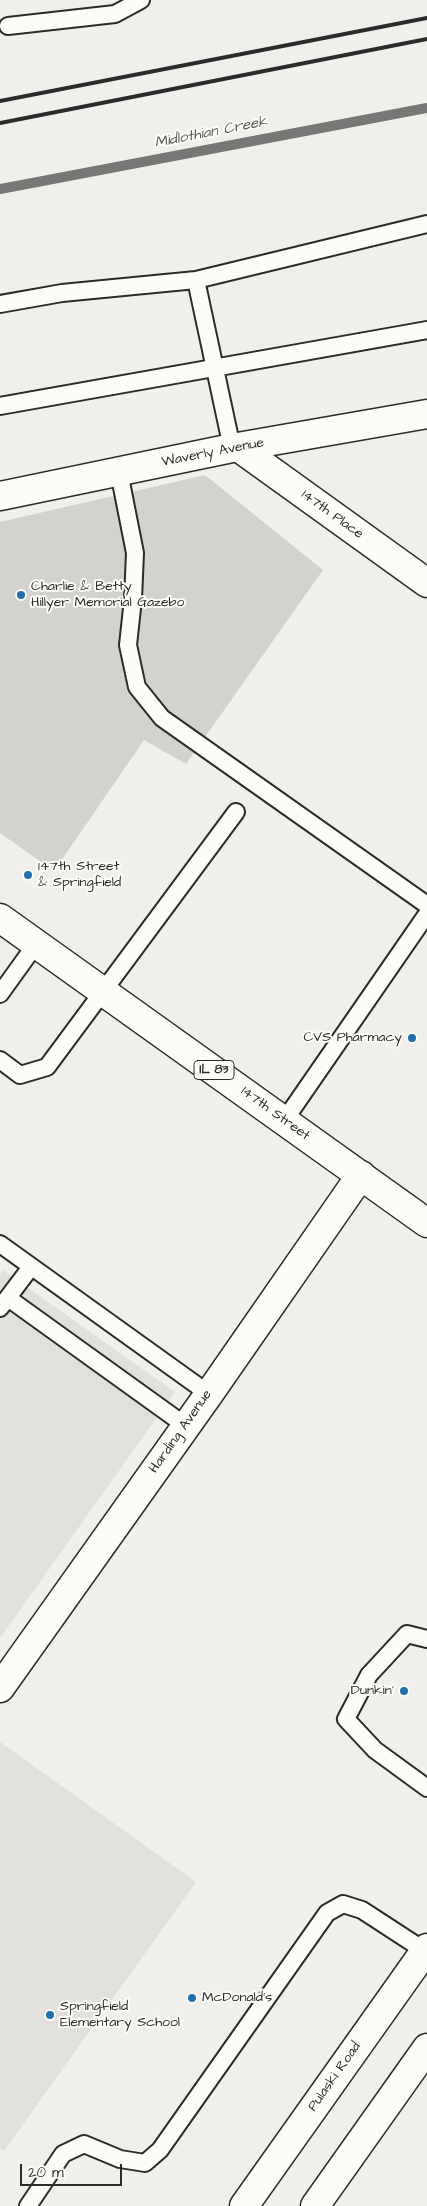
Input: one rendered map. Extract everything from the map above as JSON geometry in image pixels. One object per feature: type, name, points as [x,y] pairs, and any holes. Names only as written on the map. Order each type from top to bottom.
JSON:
[{"type":"street","name":"Waverly Avenue","points":[[0,496],[235,448],[427,414]]},
{"type":"street","name":"147th Place","points":[[235,448],[427,582]]},
{"type":"street","name":"147th Street","points":[[0,918],[427,1223]]},
{"type":"street","name":"Harding Avenue","points":[[0,1688],[209,1394],[361,1175]]},
{"type":"street","name":"Pulaski Road","points":[[244,2206],[426,1949]]},
{"type":"street","points":[[324,2203],[427,2048]]},
{"type":"lane","points":[[8,26],[115,14],[141,0]]},
{"type":"lane","points":[[0,304],[62,292],[196,280],[427,224]]},
{"type":"lane","points":[[196,280],[214,369],[235,448]]},
{"type":"lane","points":[[0,406],[427,330]]},
{"type":"lane","points":[[119,472],[135,553],[128,645],[137,687],[162,718],[427,905]]},
{"type":"lane","points":[[0,1060],[20,1075],[47,1067],[236,812]]},
{"type":"lane","points":[[284,1120],[427,914]]},
{"type":"lane","points":[[0,994],[36,944]]},
{"type":"lane","points":[[0,1244],[209,1394]]},
{"type":"lane","points":[[31,1267],[4,1303],[186,1426]]},
{"type":"lane","points":[[427,1639],[407,1634],[369,1675],[346,1719],[375,1750],[427,1788]]},
{"type":"lane","points":[[28,2206],[63,2154],[84,2144],[120,2159],[145,2163],[160,2150],[327,1913],[343,1904],[362,1910],[426,1949]]},
{"type":"shaded area","points":[[205,475],[323,570],[186,764],[144,740],[54,871],[0,833],[0,522]]},
{"type":"shaded area","points":[[3,1270],[175,1392],[0,1638],[0,1274]]},
{"type":"shaded area","name":"Springfield Elementary School","points":[[0,1742],[196,1882],[4,2151],[0,2148]]},
{"type":"waterway","name":"Midlothian Creek","points":[[0,189],[427,108]]},
{"type":"railway","points":[[0,101],[427,18]]},
{"type":"railway","points":[[0,123],[427,39]]},
{"type":"place","name":"Charlie & Betty Hillyer Memorial Gazebo","points":[[21,595]]},
{"type":"place","name":"147th Street & Springfield","points":[[28,875]]},
{"type":"place","name":"CVS Pharmacy","points":[[412,1038]]},
{"type":"place","name":"Dunkin'","points":[[404,1691]]},
{"type":"place","name":"McDonald's","points":[[192,1998]]},
{"type":"place","name":"Springfield Elementary School","points":[[50,2015]]}]
